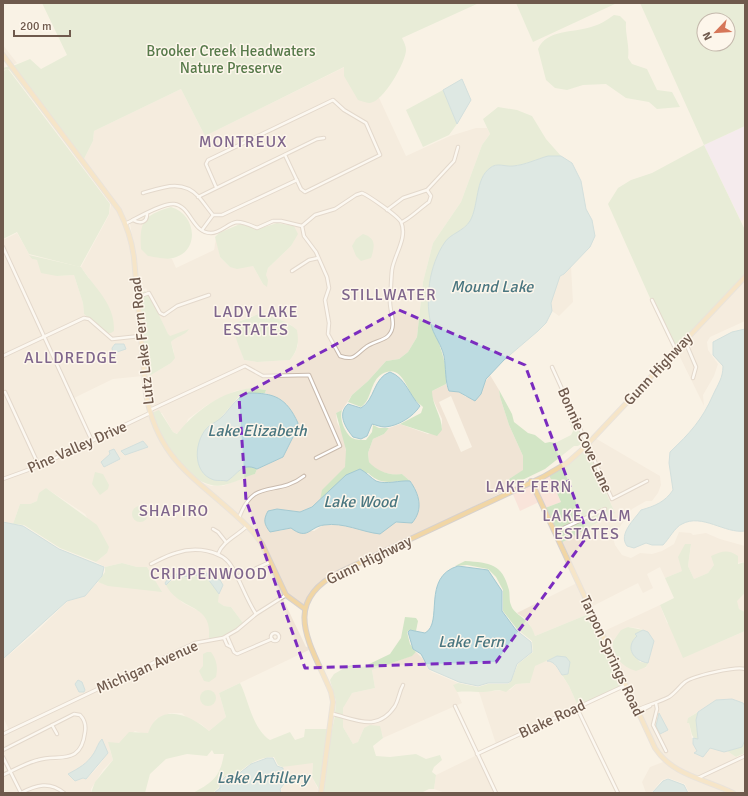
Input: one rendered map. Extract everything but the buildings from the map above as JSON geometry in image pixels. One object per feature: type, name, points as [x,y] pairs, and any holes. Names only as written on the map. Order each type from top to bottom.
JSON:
[{"type":"main road","name":"Lutz Lake Fern Road","points":[[3,55],[115,205],[126,224],[133,249],[140,336],[149,412],[159,437],[167,451],[186,471],[247,526],[262,544],[286,595],[305,609]]},
{"type":"main road","name":"Gunn Highway","points":[[321,793],[333,714],[331,692],[306,632],[305,609],[317,586],[329,578],[508,493],[571,460],[588,444],[745,277]]},
{"type":"main road","name":"Tarpon Springs Road","points":[[531,481],[638,711],[663,759],[679,771],[733,793]]},
{"type":"main road","points":[[296,603],[308,601]]},
{"type":"street","points":[[216,187],[206,164],[208,160],[333,100],[344,110],[366,123],[380,152],[380,156],[377,158],[305,192],[302,190],[285,155]]},
{"type":"street","points":[[198,196],[317,139],[324,138]]},
{"type":"street","points":[[387,210],[403,198],[427,190],[454,161],[458,146]]},
{"type":"street","points":[[213,215],[222,215],[297,180]]},
{"type":"street","points":[[143,192],[168,185],[177,185],[188,189],[198,196],[213,215]]},
{"type":"street","points":[[402,222],[413,217],[421,207],[429,202],[431,196],[427,190]]},
{"type":"street","points":[[362,194],[374,199],[397,216],[402,222],[400,249],[392,269],[390,299],[393,322],[390,333],[383,339],[366,347],[355,357],[348,359],[340,356],[328,334],[325,300],[329,288],[328,282],[316,252],[304,236],[302,226],[315,215],[335,209],[356,195],[362,194]]},
{"type":"street","points":[[126,224],[166,205],[174,204],[182,207],[195,225],[210,233],[219,231],[235,222],[244,223],[257,228],[273,221],[281,221],[302,226]]},
{"type":"street","points":[[133,220],[138,223],[143,222],[146,220],[147,214]]},
{"type":"street","points":[[202,230],[213,215]]},
{"type":"street","points":[[3,247],[92,441]]},
{"type":"street","points":[[292,271],[309,260],[318,258]]},
{"type":"street","points":[[138,297],[149,293],[160,313],[164,315],[177,306],[209,295]]},
{"type":"street","points":[[652,300],[676,351]]},
{"type":"street","points":[[3,356],[84,318],[89,319],[112,339],[140,336]]},
{"type":"street","points":[[684,341],[696,366],[693,378]]},
{"type":"street","name":"Pine Valley Drive","points":[[3,479],[39,466],[245,366],[263,376],[309,375],[340,446],[316,458]]},
{"type":"street","name":"Bonnie Cove Lane","points":[[552,367],[612,499],[647,481]]},
{"type":"street","points":[[5,392],[39,466]]},
{"type":"street","points":[[239,518],[246,502],[254,494],[288,484],[304,476]]},
{"type":"street","points":[[555,532],[605,508]]},
{"type":"street","points":[[218,554],[220,547],[239,534],[247,526]]},
{"type":"street","points":[[213,529],[218,532],[226,542]]},
{"type":"street","points":[[151,564],[184,551],[218,554],[229,562],[256,614]]},
{"type":"street","points":[[237,577],[270,562]]},
{"type":"street","name":"Michigan Avenue","points":[[3,734],[195,643],[225,637],[256,614],[286,595]]},
{"type":"street","points":[[225,637],[234,652],[239,654],[272,638]]},
{"type":"street","points":[[638,711],[673,694],[685,682],[695,677],[730,669],[745,668]]},
{"type":"street","points":[[333,714],[365,722],[376,722],[383,719],[394,707],[403,685]]},
{"type":"street","name":"Blake Road","points":[[478,754],[626,685]]},
{"type":"street","points":[[656,703],[657,708],[653,726],[666,751]]},
{"type":"street","points":[[455,706],[496,793]]},
{"type":"street","points":[[576,708],[618,793]]},
{"type":"street","points":[[3,750],[74,714],[77,714],[83,718],[86,725],[84,741],[71,756],[62,759],[39,760],[3,775]]},
{"type":"street","points":[[52,725],[57,734]]},
{"type":"street","points":[[698,778],[745,756]]},
{"type":"street","points":[[3,757],[21,793],[41,785],[52,786],[64,793]]},
{"type":"highlighted area","points":[[399,310],[525,365],[588,535],[496,662],[305,668],[246,500],[239,397]]},
{"type":"shaded area","points":[[3,45],[17,63],[12,65],[3,53]]},
{"type":"shaded area","points":[[361,59],[406,156],[450,136],[476,128],[487,128],[490,134],[482,145],[461,202],[433,243],[423,282],[417,337],[408,352],[399,359],[386,361],[368,381],[352,395],[342,410],[336,413],[337,422],[344,436],[346,451],[354,472],[312,507],[300,512],[277,509],[279,531],[291,528],[314,531],[323,525],[339,524],[379,534],[394,523],[412,523],[410,481],[402,474],[396,475],[381,472],[374,468],[369,462],[368,453],[373,439],[384,434],[389,428],[400,424],[428,434],[442,430],[442,419],[432,397],[432,391],[446,384],[449,391],[459,392],[466,397],[481,394],[483,385],[490,375],[499,390],[509,425],[523,456],[524,470],[509,479],[507,483],[511,488],[330,578],[315,592],[306,607],[287,595],[259,536],[200,482],[211,486],[223,486],[244,476],[255,474],[257,469],[283,457],[296,431],[298,423],[294,415],[282,400],[265,393],[266,390],[252,388],[235,391],[207,405],[188,419],[185,427],[178,434],[173,432],[162,413],[152,413],[147,388],[147,374],[151,375],[171,363],[174,352],[171,342],[174,338],[169,337],[146,288],[139,292],[135,251],[130,224],[146,215],[162,257],[172,259],[176,268],[214,250],[216,238],[220,257],[230,267],[253,266],[263,284],[268,268],[291,246],[294,240],[289,224],[273,221],[256,227],[235,222],[219,231],[211,233],[202,230],[182,207],[174,204],[166,205],[127,222],[84,159],[93,141],[94,131],[181,89],[205,136]],"holes":[[[252,316],[274,317],[291,325],[298,345],[290,360],[257,362],[244,360],[234,330],[235,323]],[[451,396],[472,447],[461,452],[439,402]]]},
{"type":"shaded area","points":[[745,126],[745,219],[741,221],[704,145]]},
{"type":"shaded area","points":[[101,190],[118,211],[131,241],[139,335],[112,338],[108,336],[89,278],[81,267],[109,215],[111,204]]},
{"type":"shaded area","points":[[17,233],[32,259],[37,260],[57,276],[74,275],[83,303],[84,314],[89,318],[84,318],[45,335],[3,245],[3,240]]},
{"type":"shaded area","points":[[3,251],[43,336],[3,355]]},
{"type":"shaded area","points":[[571,266],[573,302],[559,316],[552,311],[551,303],[560,276],[564,274]]},
{"type":"shaded area","points":[[745,278],[745,321],[710,337],[707,342],[708,350],[718,364],[714,376],[703,395],[704,406],[677,351],[684,342],[695,367],[692,379],[694,379],[697,366],[686,341]]},
{"type":"shaded area","points":[[84,319],[89,320],[111,340],[140,337],[143,376],[113,379],[74,398],[46,337]]},
{"type":"shaded area","points":[[44,338],[91,441],[40,465],[5,391],[3,392],[3,357]]},
{"type":"shaded area","points":[[3,392],[38,466],[3,478]]},
{"type":"shaded area","points":[[149,415],[161,443],[178,466],[246,526],[235,536],[227,540],[219,531],[212,528],[212,530],[218,532],[225,541],[217,553],[184,550],[174,552],[150,565],[175,554],[190,551],[217,555],[223,558],[231,568],[254,614],[243,623],[231,607],[224,606],[218,602],[217,598],[221,591],[220,580],[202,571],[181,573],[168,588],[183,603],[203,613],[207,618],[212,633],[209,639],[189,644],[9,730],[3,717],[3,660],[37,631],[68,601],[85,596],[98,582],[108,585],[161,591],[147,567],[137,567],[122,563],[105,567],[96,562],[107,553],[85,514],[46,488],[37,501],[30,504],[20,504],[13,524],[3,521],[3,480],[39,468]]},
{"type":"shaded area","points":[[595,438],[660,476],[661,485],[658,493],[652,501],[646,501],[632,509],[613,537],[615,545],[622,555],[631,558],[640,553],[652,554],[662,551],[674,544],[679,532],[691,533],[693,535],[706,533],[720,539],[745,546],[745,562],[714,565],[708,573],[694,579],[688,566],[691,545],[685,544],[682,571],[665,578],[660,567],[647,574],[653,588],[643,593],[638,583],[591,607],[561,543],[615,513],[586,447],[611,499],[648,481],[647,480],[612,498],[589,444]]},
{"type":"shaded area","points":[[549,475],[561,502],[545,508],[533,483]]},
{"type":"shaded area","points":[[531,484],[539,502],[520,511],[512,492]]},
{"type":"shaded area","points":[[247,527],[261,543],[270,561],[237,576],[230,561],[219,553],[227,542],[239,535]]},
{"type":"shaded area","points":[[270,563],[286,595],[256,613],[238,577]]},
{"type":"shaded area","points":[[577,583],[591,613],[535,636],[525,618],[517,613]]},
{"type":"shaded area","points":[[745,593],[745,612],[739,609],[736,601]]},
{"type":"shaded area","points":[[287,596],[283,599],[306,647],[309,646],[311,649],[219,693],[226,717],[209,731],[201,724],[188,719],[182,713],[170,713],[156,719],[148,733],[144,734],[135,731],[119,743],[113,743],[110,750],[113,760],[103,770],[91,789],[91,793],[66,793],[57,787],[47,784],[36,785],[21,792],[12,772],[39,761],[62,760],[71,757],[77,753],[85,741],[87,725],[81,715],[73,714],[3,749],[3,735],[195,644],[223,639],[233,653],[237,655],[271,640],[275,642],[278,641],[280,635],[278,632],[273,632],[270,638],[238,653],[235,652],[228,637],[256,615]],"holes":[[[99,742],[103,760],[86,779],[68,774],[79,770],[85,764],[93,755]]]},
{"type":"shaded area","points":[[660,605],[667,623],[715,644],[745,631],[745,706],[743,703],[732,699],[716,700],[688,718],[693,744],[697,751],[695,754],[703,756],[710,748],[727,751],[736,757],[745,755],[698,777],[667,761],[656,748],[640,713],[647,709],[646,705],[638,709],[602,632]],"holes":[[[628,627],[638,628],[648,632],[654,641],[646,668],[614,652],[612,644]]]},
{"type":"shaded area","points":[[416,652],[425,661],[428,669],[432,672],[458,683],[454,685],[462,703],[383,738],[382,733],[364,728],[358,742],[353,744],[343,727],[343,717],[364,723],[376,723],[384,719],[395,707],[402,684],[393,706],[376,722],[365,721],[343,715],[343,708],[347,698],[352,693],[375,688],[372,670],[411,656]]},
{"type":"shaded area","points":[[543,660],[551,661],[555,665],[569,686],[578,706],[496,744],[479,692],[510,690],[516,684],[530,683],[534,666]]},
{"type":"shaded area","points":[[74,715],[82,718],[85,725],[83,740],[75,752],[70,756],[38,759],[11,770],[3,751],[52,726],[56,735],[58,735],[54,725]]},
{"type":"shaded area","points":[[655,751],[669,766],[731,793],[689,793],[685,784],[668,778],[662,780],[651,793],[646,793],[642,782],[650,767],[663,762]]},
{"type":"shaded area","points":[[477,755],[494,793],[445,793],[434,789],[436,775]]},
{"type":"shaded area","points":[[745,757],[745,793],[736,793],[700,778]]},
{"type":"shaded area","points":[[313,762],[312,777],[320,793],[282,793],[281,789],[285,784],[285,773],[282,767]]},
{"type":"shaded area","points":[[10,773],[20,793],[3,793],[3,776]]},
{"type":"shaded area","points":[[46,786],[63,793],[23,793],[30,789]]},
{"type":"green space","name":"Brooker Creek Headwaters Nature Preserve","points":[[42,3],[479,3],[402,38],[406,50],[398,72],[381,96],[370,103],[358,100],[344,76],[344,67],[205,136],[181,89],[94,131],[93,141],[84,159],[13,66],[30,59],[41,69],[67,55]]},
{"type":"green space","points":[[516,3],[617,3],[533,42]]},
{"type":"green space","points":[[640,3],[745,3],[745,126],[704,145]]},
{"type":"green space","points":[[614,15],[620,16],[626,22],[628,58],[632,64],[647,69],[657,90],[672,92],[680,107],[657,109],[649,102],[626,98],[606,84],[583,85],[567,90],[555,88],[546,80],[538,49],[542,43],[554,35],[597,25]]},
{"type":"green space","points":[[10,66],[102,190],[9,69],[3,70],[3,68]]},
{"type":"green space","points":[[8,69],[110,204],[109,214],[80,267],[29,254],[17,232],[3,239],[3,71]]},
{"type":"green space","points":[[443,90],[457,124],[449,135],[423,147],[406,110]]},
{"type":"green space","points":[[498,107],[517,110],[532,116],[546,139],[561,156],[548,157],[519,165],[495,165],[490,168],[482,179],[473,216],[470,222],[459,232],[442,266],[429,299],[432,321],[442,351],[446,372],[446,384],[432,391],[432,396],[442,425],[442,430],[437,436],[400,424],[421,413],[423,407],[416,401],[403,379],[394,372],[389,371],[378,377],[365,404],[361,407],[348,402],[352,395],[368,381],[386,361],[399,359],[408,352],[417,337],[423,282],[433,243],[461,202],[482,145],[490,134],[483,119]]},
{"type":"green space","points":[[704,145],[745,230],[745,276],[676,347],[667,336],[608,204],[618,188],[631,180],[652,173]]},
{"type":"green space","points":[[171,207],[186,217],[190,224],[192,232],[191,241],[188,248],[182,254],[170,259],[148,256],[141,249],[141,231],[143,225],[150,216]]},
{"type":"green space","points":[[277,223],[294,226],[298,234],[291,246],[268,268],[266,275],[268,280],[267,287],[263,284],[253,266],[237,269],[230,267],[220,257],[215,237],[219,233],[240,224],[258,229]]},
{"type":"green space","points":[[363,234],[372,240],[374,246],[371,258],[361,261],[356,256],[352,246],[356,239]]},
{"type":"green space","points":[[29,255],[81,267],[108,304],[114,331],[111,333],[105,333],[84,314],[83,303],[74,275],[57,276],[41,273],[37,260],[32,259]]},
{"type":"green space","points":[[145,291],[150,296],[170,336],[189,329],[171,342],[175,358],[171,363],[151,375],[147,374],[140,294]]},
{"type":"green space","points":[[259,314],[280,319],[297,330],[297,346],[295,353],[290,360],[257,362],[244,360],[236,337],[235,323]]},
{"type":"green space","points":[[252,388],[266,390],[265,393],[240,395],[218,421],[208,427],[200,439],[210,477],[227,481],[241,469],[248,467],[257,469],[255,474],[224,485],[215,486],[206,484],[182,466],[169,451],[161,437],[152,413],[159,410],[173,432],[177,434],[192,418],[210,404],[230,393]]},
{"type":"green space","points":[[499,390],[512,414],[514,422],[528,433],[535,435],[545,443],[555,443],[571,435],[573,431],[564,406],[566,405],[581,433],[581,444],[574,446],[545,469],[510,486],[507,483],[509,479],[523,470],[523,456],[509,425]]},
{"type":"green space","points":[[342,410],[341,417],[343,426],[349,436],[354,439],[366,440],[372,432],[373,425],[379,428],[389,428],[384,434],[373,439],[368,453],[369,462],[376,468],[388,473],[402,474],[410,481],[388,482],[378,480],[368,473],[346,475],[320,500],[322,490],[345,467],[346,450],[336,413]]},
{"type":"green space","points":[[586,447],[615,513],[561,543],[556,532],[606,509],[605,507],[555,531],[545,508],[561,502],[549,475]]},
{"type":"green space","points":[[95,472],[103,474],[109,485],[108,489],[100,495],[92,484]]},
{"type":"green space","points":[[46,488],[97,525],[109,547],[107,553],[96,562],[60,548],[24,525],[13,524],[20,504],[30,504],[37,501],[39,493]]},
{"type":"green space","points":[[140,506],[147,511],[148,514],[143,521],[140,522],[133,517],[132,514],[137,507]]},
{"type":"green space","points":[[685,544],[691,544],[688,566],[694,579],[708,573],[714,565],[711,556],[718,553],[731,552],[738,556],[738,564],[745,562],[745,593],[737,601],[739,609],[745,612],[745,631],[683,658],[660,605],[674,598],[665,578],[682,571],[678,557]]},
{"type":"green space","points":[[465,561],[488,564],[499,569],[506,581],[509,590],[510,603],[513,609],[530,625],[535,636],[591,613],[623,685],[578,706],[562,675],[568,674],[557,656],[535,666],[530,683],[516,684],[506,692],[497,690],[483,692],[457,692],[453,685],[458,683],[478,687],[488,684],[508,684],[511,681],[518,664],[533,652],[532,641],[517,629],[503,611],[503,590],[496,577],[488,569],[467,565],[455,566]]},
{"type":"green space","points":[[122,563],[137,567],[147,567],[162,592],[108,586],[98,582],[105,572],[105,567]]},
{"type":"green space","points":[[201,575],[208,579],[219,594],[218,602],[224,606],[231,607],[243,623],[232,632],[223,636],[209,639],[209,627],[206,619],[194,608],[179,600],[172,594],[166,585],[179,578]]},
{"type":"green space","points":[[405,617],[416,618],[418,621],[416,631],[410,630],[407,632],[410,644],[416,652],[412,656],[372,670],[375,688],[352,693],[343,708],[343,715],[335,713],[336,701],[330,680],[334,674],[348,666],[354,665],[363,667],[390,654],[401,638]]},
{"type":"green space","points":[[628,627],[643,630],[636,634],[637,636],[634,639],[631,651],[640,662],[648,663],[646,667],[636,671],[627,667],[620,661],[615,653],[612,643],[621,630]]},
{"type":"green space","points":[[211,652],[213,655],[217,667],[216,677],[209,682],[204,681],[199,671],[203,666],[203,654]]},
{"type":"green space","points":[[240,683],[259,729],[270,740],[290,732],[295,740],[304,737],[305,729],[329,729],[320,791],[312,777],[313,763],[282,767],[278,765],[274,757],[268,757],[256,761],[232,778],[226,775],[219,782],[219,787],[214,792],[193,793],[206,786],[218,774],[224,754],[214,754],[212,750],[207,756],[187,754],[166,759],[150,774],[145,793],[91,793],[95,782],[113,760],[108,742],[119,743],[129,732],[148,733],[153,723],[160,717],[167,714],[185,716],[202,725],[209,731],[226,717],[219,693]]},
{"type":"green space","points":[[208,690],[215,695],[216,698],[211,705],[208,706],[201,701],[200,698],[205,691]]},
{"type":"green space","points":[[698,712],[696,720],[698,739],[695,739],[692,735],[689,723],[687,723],[688,718]]},
{"type":"green space","points":[[335,715],[343,717],[343,727],[353,744],[358,742],[364,728],[370,725],[380,726],[383,738],[373,746],[376,756],[390,757],[416,754],[426,759],[440,755],[442,760],[434,767],[432,772],[436,775],[434,789],[429,789],[421,793],[322,793],[324,771]]},
{"type":"green space","points":[[745,740],[745,753],[736,757],[727,751],[742,747]]},
{"type":"water","points":[[462,79],[471,100],[457,124],[443,90]]},
{"type":"water","name":"Mound Lake","points":[[548,156],[561,156],[572,163],[581,181],[586,209],[592,220],[595,236],[590,247],[564,274],[560,276],[551,303],[552,311],[546,323],[504,360],[486,379],[481,394],[475,401],[459,392],[449,391],[446,379],[444,356],[432,328],[428,306],[428,295],[435,261],[447,239],[470,221],[475,208],[479,185],[485,173],[490,168],[495,165],[517,165]]},
{"type":"water","points":[[745,329],[745,531],[730,530],[705,522],[690,521],[677,528],[663,545],[652,545],[646,543],[634,548],[627,546],[624,537],[628,527],[641,510],[651,507],[667,498],[673,490],[669,463],[670,452],[700,419],[720,381],[723,366],[713,355],[713,342],[732,332]]},
{"type":"water","points":[[115,344],[124,344],[126,349],[117,352],[116,355],[113,356],[112,348]]},
{"type":"water","points":[[390,372],[404,382],[420,406],[413,414],[400,423],[385,427],[372,424],[367,436],[361,439],[353,437],[343,420],[343,412],[345,408],[348,404],[361,408],[366,404],[380,379]]},
{"type":"water","name":"Lake Elizabeth","points":[[248,393],[265,394],[278,398],[284,402],[289,407],[298,423],[296,431],[283,457],[257,469],[252,467],[244,468],[227,481],[214,480],[201,470],[198,463],[197,455],[200,439],[209,426],[219,420],[240,397]]},
{"type":"water","points":[[143,441],[148,447],[125,455],[121,451]]},
{"type":"water","points":[[114,449],[120,459],[104,467],[101,462],[110,454],[109,451]]},
{"type":"water","name":"Lake Wood","points":[[360,469],[376,481],[380,482],[410,481],[416,491],[419,502],[416,518],[412,523],[396,522],[380,534],[331,524],[319,526],[305,533],[297,532],[291,528],[270,532],[265,524],[265,517],[268,511],[277,509],[300,512],[312,507],[346,475]]},
{"type":"water","points":[[3,522],[23,526],[59,549],[104,567],[102,576],[85,596],[67,601],[3,659]]},
{"type":"water","name":"Lake Fern","points":[[458,566],[488,570],[502,591],[502,611],[516,630],[531,642],[532,652],[517,664],[511,681],[508,683],[488,683],[478,686],[459,682],[429,669],[421,654],[413,649],[408,632],[410,630],[425,633],[430,628],[433,620],[436,589],[440,580],[447,572]]},
{"type":"water","points":[[202,571],[220,580],[223,585],[219,594],[208,579],[201,575],[173,578],[166,585],[165,583],[172,576],[177,574]]},
{"type":"water","points":[[643,630],[648,632],[654,641],[648,663],[635,657],[631,649],[631,645],[637,636],[635,634]]},
{"type":"water","points":[[557,656],[566,657],[570,662],[568,674],[562,675],[552,662],[547,661]]},
{"type":"water","points":[[78,680],[82,682],[85,690],[84,692],[79,692],[75,684]]},
{"type":"water","points":[[732,699],[743,703],[745,706],[745,740],[742,747],[724,752],[710,748],[703,757],[694,753],[697,751],[693,744],[693,738],[698,739],[696,720],[698,712],[716,700]]},
{"type":"water","points":[[659,713],[668,730],[660,734],[656,726]]},
{"type":"water","points":[[102,739],[108,753],[86,779],[83,778],[75,781],[68,774],[89,760]]},
{"type":"water","name":"Lake Artillery","points":[[267,758],[273,758],[277,766],[283,768],[284,784],[280,789],[281,793],[214,793],[220,788],[220,782],[226,776],[232,779],[251,764]]},
{"type":"water","points":[[668,779],[684,785],[688,793],[652,793],[663,781]]},
{"type":"district","name":"MONTREUX","points":[[243,141]]},
{"type":"district","name":"STILLWATER","points":[[389,294]]},
{"type":"district","name":"LADY LAKE ESTATES","points":[[256,320]]},
{"type":"district","name":"ALLDREDGE","points":[[71,357]]},
{"type":"district","name":"LAKE FERN","points":[[529,486]]},
{"type":"district","name":"SHAPIRO","points":[[174,510]]},
{"type":"district","name":"LAKE CALM ESTATES","points":[[587,524]]},
{"type":"district","name":"CRIPPENWOOD","points":[[209,573]]}]
